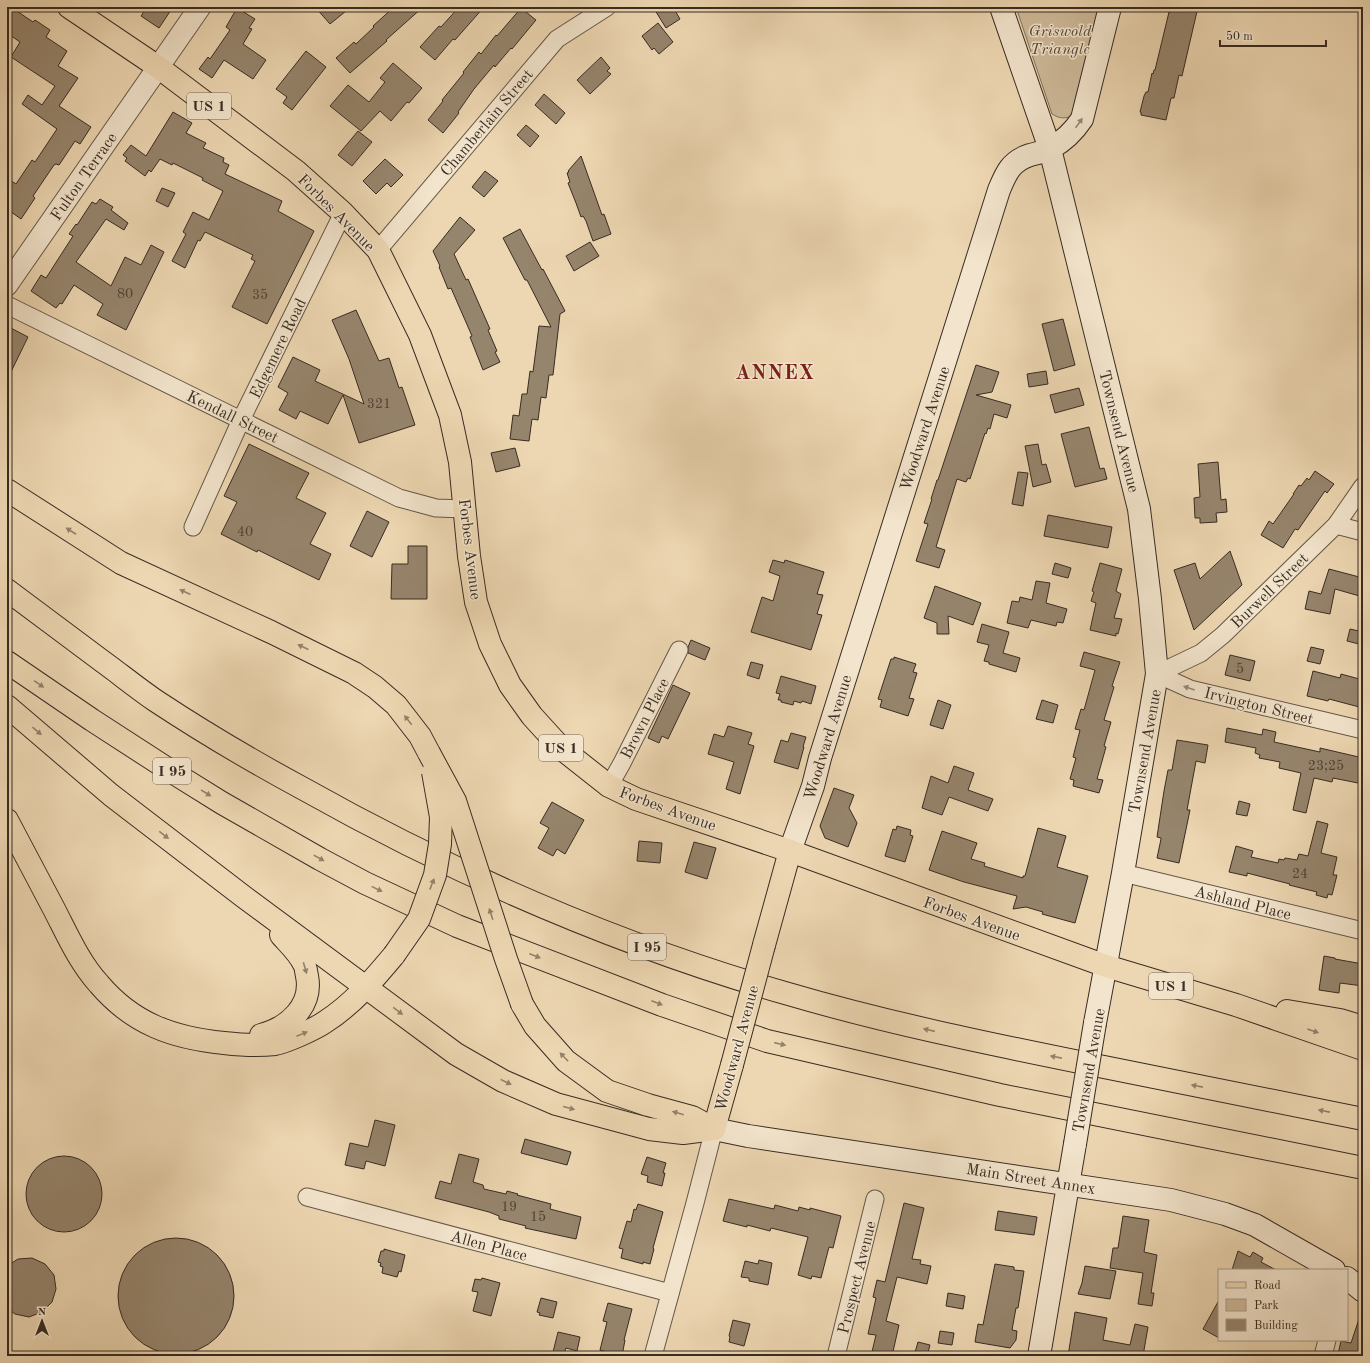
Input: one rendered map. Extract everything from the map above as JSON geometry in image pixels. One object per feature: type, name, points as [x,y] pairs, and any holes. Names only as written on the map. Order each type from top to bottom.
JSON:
[{"type":"main road","name":"Forbes Avenue","points":[[69,7],[158,67],[296,171],[343,213],[378,250],[420,335],[450,415],[460,462],[469,556],[476,602],[490,644],[510,685],[532,716],[562,749],[609,786],[636,799],[790,851],[1106,966],[1236,1005],[1363,1049]]},
{"type":"main road","name":"Townsend Avenue","points":[[1001,7],[1050,149],[1139,509],[1157,674],[1123,873],[1095,1023],[1039,1356]]},
{"type":"main road","points":[[1050,149],[1072,132],[1082,119],[1110,7]]},
{"type":"main road","name":"Woodward Avenue","points":[[714,1129],[790,851],[812,786],[1000,190],[1006,173],[1012,165],[1026,156],[1050,149]]},
{"type":"main road","points":[[7,490],[121,563],[271,632],[354,673],[375,687],[396,705],[420,736],[455,801],[522,1004],[535,1026],[566,1061],[607,1091],[648,1105],[692,1117],[714,1129]]},
{"type":"main road","name":"I 95","points":[[7,590],[154,699],[242,755],[354,817],[446,864],[588,925],[732,977],[882,1019],[1033,1053],[1363,1119]]},
{"type":"main road","name":"I 95","points":[[7,662],[92,720],[177,775],[229,807],[320,859],[366,883],[457,926],[662,1005],[767,1041],[1000,1095],[1363,1168]]},
{"type":"main road","points":[[7,706],[111,795],[244,897],[456,1054],[504,1081],[556,1104],[649,1130],[683,1133],[714,1129]]},
{"type":"main road","points":[[7,820],[81,960],[98,984],[118,1004],[159,1029],[182,1037],[209,1042],[243,1045],[276,1044],[307,1032],[324,1023],[348,1006],[394,955],[419,918],[435,876],[440,844],[440,817],[429,753]]},
{"type":"main road","points":[[209,1042],[251,1037],[276,1030],[283,1026],[298,1012],[307,996],[308,984],[305,965],[294,950],[244,897]]},
{"type":"main road","name":"Forbes Avenue","points":[[1236,1005],[1340,1020],[1363,1027]]},
{"type":"main road","name":"US 1","points":[[1334,1039],[1363,1065]]},
{"type":"main road","name":"Main Street Annex","points":[[714,1129],[748,1136],[1156,1197],[1225,1214],[1255,1225],[1332,1269]]},
{"type":"main road","points":[[1348,1279],[1363,1291]]},
{"type":"street","name":"Fulton Terrace","points":[[7,285],[200,7]]},
{"type":"street","name":"Chamberlain Street","points":[[378,250],[557,39],[607,7]]},
{"type":"street","name":"Edgemere Road","points":[[193,527],[241,420],[343,213]]},
{"type":"street","name":"Kendall Street","points":[[7,305],[399,498],[436,508],[465,509]]},
{"type":"street","name":"Burwell Street","points":[[1157,674],[1201,652],[1223,635],[1336,525],[1363,486]]},
{"type":"street","points":[[1336,525],[1363,532]]},
{"type":"street","name":"Brown Place","points":[[609,786],[679,650]]},
{"type":"street","name":"Irvington Street","points":[[1157,674],[1190,688],[1363,730]]},
{"type":"street","name":"Ashland Place","points":[[1123,873],[1363,931]]},
{"type":"street","name":"Woodward Avenue","points":[[653,1356],[714,1129]]},
{"type":"street","name":"Allen Place","points":[[308,1198],[670,1293]]},
{"type":"street","name":"Prospect Avenue","points":[[836,1356],[875,1199]]},
{"type":"street","points":[[1323,1356],[1327,1341]]},
{"type":"green space","name":"Griswold Triangle","points":[[1016,7],[1100,7],[1074,115],[1063,118],[1052,114]]},
{"type":"building","points":[[7,7],[11,7],[33,22],[35,20],[50,30],[46,37],[67,51],[58,66],[78,78],[59,106],[91,127],[80,144],[75,141],[59,165],[54,165],[33,196],[35,198],[21,219],[7,209],[7,178],[16,184],[32,160],[35,162],[57,129],[22,104],[28,95],[42,105],[55,86],[11,57],[20,42],[7,33]]},
{"type":"building","points":[[147,7],[173,7],[159,28],[141,16]]},
{"type":"building","points":[[315,7],[351,7],[330,24]]},
{"type":"building","points":[[394,7],[423,7],[350,73],[336,58],[354,42],[356,44]]},
{"type":"building","points":[[459,7],[484,7],[435,60],[420,47]]},
{"type":"building","points":[[653,7],[673,7],[680,19],[666,28]]},
{"type":"building","points":[[1172,7],[1198,7],[1182,76],[1179,75],[1174,98],[1171,98],[1166,120],[1141,115],[1140,112],[1144,96],[1146,92],[1148,92],[1152,73],[1153,74],[1155,70],[1169,12]]},
{"type":"building","points":[[237,8],[255,19],[249,28],[252,29],[243,44],[266,60],[253,79],[224,60],[212,78],[199,69],[208,57],[210,59],[230,30],[226,27]]},
{"type":"building","points":[[521,8],[536,20],[512,49],[511,48],[495,67],[494,65],[474,89],[458,112],[459,113],[443,133],[428,120],[479,52],[481,54]]},
{"type":"building","points":[[658,23],[673,42],[659,54],[654,48],[652,50],[642,36]]},
{"type":"building","points":[[306,51],[326,67],[292,110],[283,103],[287,97],[276,89]]},
{"type":"building","points":[[601,57],[610,68],[607,71],[611,74],[590,94],[577,80]]},
{"type":"building","points":[[393,63],[422,88],[409,103],[407,102],[391,121],[380,111],[361,131],[330,106],[348,85],[369,102],[385,82],[380,78]]},
{"type":"building","points":[[544,94],[565,113],[556,124],[535,105]]},
{"type":"building","points":[[173,112],[192,123],[186,133],[206,143],[203,148],[224,158],[223,162],[229,165],[225,174],[282,201],[278,211],[314,231],[267,324],[232,307],[255,261],[251,259],[253,255],[205,232],[200,241],[198,240],[185,268],[172,261],[186,234],[183,232],[193,212],[209,220],[223,191],[202,180],[203,178],[173,163],[172,165],[160,159],[151,172],[149,170],[145,176],[125,161],[127,158],[123,155],[131,145],[146,156]]},
{"type":"building","points":[[526,125],[539,136],[530,147],[517,135]]},
{"type":"building","points":[[358,131],[372,142],[352,166],[338,155]]},
{"type":"building","points":[[581,156],[602,215],[604,214],[611,234],[593,241],[586,221],[583,216],[581,217],[568,183],[570,182],[567,173]]},
{"type":"building","points":[[385,159],[403,175],[391,187],[387,183],[376,194],[363,181]]},
{"type":"building","points":[[485,171],[498,181],[484,197],[472,187]]},
{"type":"building","points":[[162,188],[175,193],[168,207],[156,201]]},
{"type":"building","points":[[100,199],[113,207],[111,210],[128,223],[124,230],[106,219],[76,262],[111,286],[125,257],[141,265],[151,245],[164,252],[126,330],[97,315],[103,304],[74,285],[62,304],[60,303],[56,308],[31,291],[41,275],[46,278],[73,236],[69,234],[76,224],[77,225],[92,202],[96,204]]},
{"type":"building","points":[[460,217],[475,230],[454,254],[466,280],[468,279],[490,329],[488,330],[500,362],[483,370],[470,337],[472,336],[451,288],[448,289],[433,251]]},
{"type":"building","points":[[520,229],[565,311],[560,314],[553,375],[549,375],[546,398],[541,397],[538,420],[532,419],[529,441],[510,439],[513,415],[519,416],[522,394],[527,394],[530,371],[533,372],[539,326],[551,327],[503,238]]},
{"type":"building","points":[[590,242],[599,256],[574,271],[566,256]]},
{"type":"building","points":[[356,310],[379,361],[389,358],[399,388],[402,387],[415,425],[359,443],[343,395],[328,424],[300,411],[296,419],[279,410],[288,393],[278,387],[293,357],[320,370],[315,381],[364,404],[349,359],[332,320]]},
{"type":"building","points":[[1063,319],[1075,365],[1054,371],[1042,324]]},
{"type":"building","points":[[7,326],[28,337],[7,380]]},
{"type":"building","points":[[976,365],[999,372],[992,392],[976,395],[1011,405],[1007,418],[994,414],[990,429],[988,428],[986,434],[985,433],[970,479],[968,478],[966,482],[957,479],[936,547],[945,550],[939,568],[916,561],[928,524],[924,523],[931,499]]},
{"type":"building","points":[[1046,371],[1048,384],[1029,387],[1027,374]]},
{"type":"building","points":[[1079,388],[1084,405],[1055,413],[1050,395]]},
{"type":"building","points":[[1089,427],[1100,469],[1104,468],[1107,479],[1075,487],[1061,434]]},
{"type":"building","points":[[249,444],[309,473],[296,498],[326,513],[310,544],[331,554],[319,580],[258,550],[257,552],[221,534],[237,502],[224,496]]},
{"type":"building","points":[[1038,444],[1042,465],[1046,464],[1051,482],[1033,487],[1025,446]]},
{"type":"building","points":[[515,448],[520,466],[496,472],[491,453]]},
{"type":"building","points":[[1218,462],[1221,500],[1226,499],[1227,512],[1216,513],[1217,522],[1200,523],[1200,518],[1195,518],[1194,498],[1200,497],[1198,464]]},
{"type":"building","points":[[1315,471],[1334,484],[1327,493],[1325,491],[1298,530],[1295,529],[1283,548],[1261,535],[1269,521],[1273,524],[1299,485],[1301,486],[1307,478],[1309,480]]},
{"type":"building","points":[[1018,472],[1028,473],[1023,506],[1012,504]]},
{"type":"building","points":[[367,511],[389,522],[372,557],[350,546]]},
{"type":"building","points":[[1048,515],[1112,527],[1108,548],[1044,536]]},
{"type":"building","points":[[408,546],[427,546],[427,599],[391,599],[392,564],[408,564]]},
{"type":"building","points":[[1230,551],[1242,585],[1194,630],[1174,570],[1195,563],[1200,579]]},
{"type":"building","points":[[773,560],[784,563],[785,560],[824,572],[817,594],[823,595],[817,614],[822,615],[811,650],[751,632],[762,597],[773,601],[780,576],[769,572]]},
{"type":"building","points":[[1055,563],[1071,568],[1068,578],[1052,574]]},
{"type":"building","points":[[1100,563],[1122,569],[1116,591],[1121,594],[1114,618],[1122,619],[1118,634],[1116,633],[1116,636],[1090,630],[1096,603],[1091,601],[1094,592],[1092,591]]},
{"type":"building","points":[[1329,569],[1363,578],[1363,597],[1335,589],[1330,614],[1305,609],[1309,591],[1321,594]]},
{"type":"building","points":[[1036,581],[1050,583],[1046,603],[1067,609],[1063,623],[1057,622],[1056,626],[1031,620],[1028,628],[1007,623],[1012,601],[1019,602],[1020,597],[1032,600]]},
{"type":"building","points":[[935,586],[981,603],[973,625],[948,616],[949,634],[937,634],[937,623],[924,618]]},
{"type":"building","points":[[982,624],[1009,632],[1003,653],[1020,658],[1016,672],[989,664],[989,662],[984,661],[989,645],[977,642]]},
{"type":"building","points":[[1350,629],[1363,632],[1363,645],[1347,641]]},
{"type":"building","points":[[691,640],[710,648],[705,660],[688,653],[688,647]]},
{"type":"building","points":[[1311,647],[1324,650],[1320,664],[1307,661]]},
{"type":"building","points":[[1084,652],[1120,662],[1112,686],[1114,687],[1104,720],[1111,722],[1097,779],[1103,780],[1099,793],[1073,786],[1074,780],[1070,779],[1076,758],[1073,757],[1080,730],[1075,729],[1081,709],[1084,710],[1095,670],[1080,666]]},
{"type":"building","points":[[1230,655],[1255,661],[1250,681],[1225,675]]},
{"type":"building","points":[[894,657],[916,664],[913,672],[917,673],[909,698],[914,699],[908,716],[880,707],[882,700],[878,699],[891,659],[894,659]]},
{"type":"building","points":[[751,662],[763,665],[759,679],[747,675]]},
{"type":"building","points":[[1313,671],[1340,678],[1341,674],[1363,680],[1363,708],[1329,699],[1328,701],[1307,696]]},
{"type":"building","points":[[781,676],[816,686],[811,704],[802,701],[801,703],[794,701],[793,705],[778,700],[780,694],[776,693]]},
{"type":"building","points":[[673,685],[690,693],[668,739],[662,736],[659,743],[648,738]]},
{"type":"building","points":[[938,700],[951,705],[943,729],[930,725]]},
{"type":"building","points":[[1042,700],[1058,705],[1053,723],[1036,719]]},
{"type":"building","points":[[728,726],[752,733],[748,744],[754,746],[740,794],[726,789],[734,762],[708,754],[714,734],[724,737]]},
{"type":"building","points":[[1227,728],[1262,735],[1263,729],[1276,732],[1274,742],[1320,752],[1320,748],[1363,758],[1363,784],[1333,778],[1332,782],[1314,778],[1306,813],[1293,810],[1301,773],[1279,768],[1280,762],[1259,758],[1260,755],[1255,753],[1256,748],[1225,742]]},
{"type":"building","points":[[791,733],[806,737],[798,769],[774,762],[781,740],[788,742]]},
{"type":"building","points":[[1177,740],[1208,745],[1205,763],[1196,761],[1187,810],[1190,810],[1179,863],[1157,858],[1161,838],[1157,837],[1164,791],[1168,770],[1172,770]]},
{"type":"building","points":[[954,766],[974,773],[968,790],[993,799],[988,811],[949,797],[942,815],[922,808],[931,776],[948,783]]},
{"type":"building","points":[[834,788],[854,795],[849,808],[857,823],[848,847],[825,838],[820,826]]},
{"type":"building","points":[[1239,801],[1250,804],[1247,816],[1236,814]]},
{"type":"building","points":[[552,802],[584,820],[565,854],[557,849],[553,856],[538,848],[549,828],[540,823]]},
{"type":"building","points":[[1317,821],[1328,824],[1321,853],[1337,857],[1333,875],[1337,875],[1332,895],[1328,894],[1327,898],[1316,895],[1317,892],[1289,885],[1290,884],[1247,873],[1247,876],[1229,872],[1236,846],[1253,851],[1251,857],[1278,863],[1279,859],[1284,860],[1285,858],[1297,860],[1299,854],[1308,856]]},
{"type":"building","points":[[897,826],[911,830],[910,835],[913,836],[905,862],[885,856],[893,829],[896,830]]},
{"type":"building","points":[[1038,828],[1066,836],[1057,867],[1088,876],[1075,923],[1042,914],[1043,912],[1026,907],[1013,909],[1017,896],[964,882],[929,870],[942,831],[977,843],[971,859],[985,863],[984,866],[1023,878],[1023,876],[1025,876]]},
{"type":"building","points":[[639,841],[662,843],[660,863],[637,861]]},
{"type":"building","points":[[694,842],[716,848],[707,879],[685,872]]},
{"type":"building","points":[[1324,956],[1363,964],[1363,986],[1340,983],[1339,993],[1319,990]]},
{"type":"building","points":[[375,1120],[395,1125],[385,1166],[366,1161],[364,1169],[345,1165],[350,1143],[368,1147]]},
{"type":"building","points":[[525,1139],[571,1152],[567,1165],[521,1153]]},
{"type":"building","points":[[459,1154],[479,1159],[473,1182],[483,1185],[484,1189],[506,1194],[507,1191],[518,1194],[517,1195],[551,1204],[550,1209],[581,1217],[576,1239],[525,1228],[526,1226],[499,1219],[499,1216],[489,1212],[435,1198],[440,1181],[451,1184]]},
{"type":"building","points":[[57,1156],[71,1156],[85,1162],[96,1173],[102,1187],[102,1201],[99,1209],[91,1221],[85,1226],[71,1232],[57,1232],[43,1226],[32,1215],[26,1201],[26,1187],[32,1173],[43,1162]]},
{"type":"building","points":[[647,1157],[666,1163],[663,1173],[665,1173],[662,1186],[647,1182],[648,1176],[641,1174]]},
{"type":"building","points":[[729,1199],[774,1209],[775,1205],[798,1211],[799,1207],[810,1210],[810,1208],[841,1216],[833,1248],[829,1247],[821,1278],[812,1276],[811,1279],[798,1275],[808,1237],[771,1228],[770,1231],[723,1221]]},
{"type":"building","points":[[904,1203],[924,1208],[912,1259],[921,1260],[920,1264],[931,1266],[927,1284],[897,1277],[886,1321],[899,1325],[892,1356],[871,1356],[876,1335],[868,1334],[876,1298],[873,1297],[877,1280],[885,1282]]},
{"type":"building","points":[[638,1204],[663,1212],[650,1264],[643,1262],[643,1264],[621,1258],[623,1249],[619,1248],[627,1221],[631,1222],[634,1209],[636,1210]]},
{"type":"building","points":[[998,1211],[1037,1217],[1034,1235],[995,1230]]},
{"type":"building","points":[[1123,1216],[1149,1220],[1144,1252],[1157,1255],[1151,1293],[1154,1293],[1152,1306],[1138,1304],[1143,1273],[1110,1268],[1113,1248],[1118,1248]]},
{"type":"building","points":[[176,1238],[198,1242],[217,1255],[230,1274],[234,1296],[230,1318],[217,1337],[198,1350],[176,1354],[154,1350],[135,1337],[122,1318],[118,1296],[122,1274],[135,1255],[154,1242]]},
{"type":"building","points":[[384,1249],[405,1255],[401,1272],[399,1271],[397,1277],[382,1273],[383,1267],[380,1266],[381,1263],[378,1262],[381,1251],[384,1251]]},
{"type":"building","points":[[1238,1251],[1250,1257],[1253,1252],[1263,1258],[1261,1262],[1274,1269],[1232,1269]]},
{"type":"building","points":[[32,1258],[45,1264],[54,1275],[56,1289],[52,1302],[42,1312],[29,1317],[15,1314],[7,1308],[7,1266],[18,1259]]},
{"type":"building","points":[[759,1260],[772,1263],[768,1285],[749,1281],[749,1278],[741,1277],[745,1261],[758,1264]]},
{"type":"building","points":[[995,1264],[1014,1267],[1014,1270],[1024,1271],[1018,1308],[1016,1308],[1012,1330],[1017,1331],[1016,1340],[1010,1348],[975,1342],[978,1324],[983,1325]]},
{"type":"building","points":[[1085,1266],[1116,1271],[1110,1299],[1078,1294],[1082,1283]]},
{"type":"building","points":[[482,1278],[500,1283],[491,1316],[473,1311],[478,1292],[472,1291],[475,1279],[481,1280]]},
{"type":"building","points":[[948,1293],[965,1296],[963,1309],[946,1306]]},
{"type":"building","points":[[541,1298],[557,1302],[553,1318],[539,1315],[540,1313],[537,1312]]},
{"type":"building","points":[[1218,1302],[1218,1337],[1203,1329]]},
{"type":"building","points":[[608,1303],[632,1309],[624,1340],[622,1356],[600,1350],[607,1322],[603,1321]]},
{"type":"building","points":[[1075,1312],[1107,1318],[1103,1340],[1130,1345],[1135,1324],[1148,1327],[1143,1356],[1068,1356]]},
{"type":"building","points":[[1361,1313],[1363,1313],[1363,1356],[1347,1356],[1338,1354],[1341,1341],[1351,1343]]},
{"type":"building","points":[[733,1320],[750,1324],[744,1346],[729,1342]]},
{"type":"building","points":[[940,1331],[954,1333],[952,1345],[938,1343]]},
{"type":"building","points":[[558,1332],[580,1337],[577,1351],[566,1348],[563,1356],[552,1356]]},
{"type":"building","points":[[918,1342],[930,1345],[927,1356],[914,1356]]},
{"type":"district","name":"ANNEX","points":[[775,372]]}]
